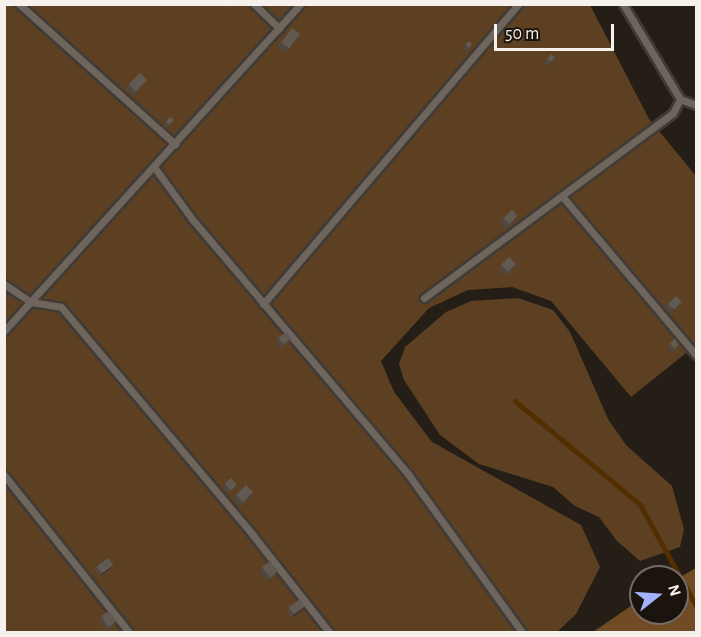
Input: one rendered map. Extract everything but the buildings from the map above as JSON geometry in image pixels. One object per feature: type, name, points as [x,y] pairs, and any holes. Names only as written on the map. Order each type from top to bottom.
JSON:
[{"type":"lane","points":[[19,4],[175,144]]},
{"type":"lane","points":[[254,4],[279,28]]},
{"type":"lane","points":[[4,332],[300,4]]},
{"type":"lane","points":[[263,304],[518,4]]},
{"type":"lane","points":[[623,4],[680,99],[696,105]]},
{"type":"lane","points":[[424,298],[673,113],[680,99]]},
{"type":"lane","points":[[154,167],[263,304],[408,474],[522,633]]},
{"type":"lane","points":[[562,196],[696,355]]},
{"type":"lane","points":[[4,284],[31,302],[61,307],[68,314],[328,633]]},
{"type":"lane","points":[[4,475],[129,633]]},
{"type":"shaded area","points":[[4,5],[590,5],[649,119],[696,176],[696,345],[631,397],[551,301],[512,287],[468,290],[429,308],[381,361],[394,392],[432,442],[581,525],[600,567],[576,614],[557,632],[5,632]]},
{"type":"shaded area","points":[[518,298],[553,310],[570,332],[608,419],[626,445],[672,486],[684,529],[680,547],[640,561],[617,541],[599,517],[575,506],[553,487],[479,464],[440,435],[404,380],[399,364],[405,347],[446,312],[471,301]]},
{"type":"shaded area","points":[[696,568],[696,632],[593,632],[629,607],[629,625],[689,625],[689,572]]},
{"type":"waterway","points":[[515,401],[640,504],[696,605]]}]
